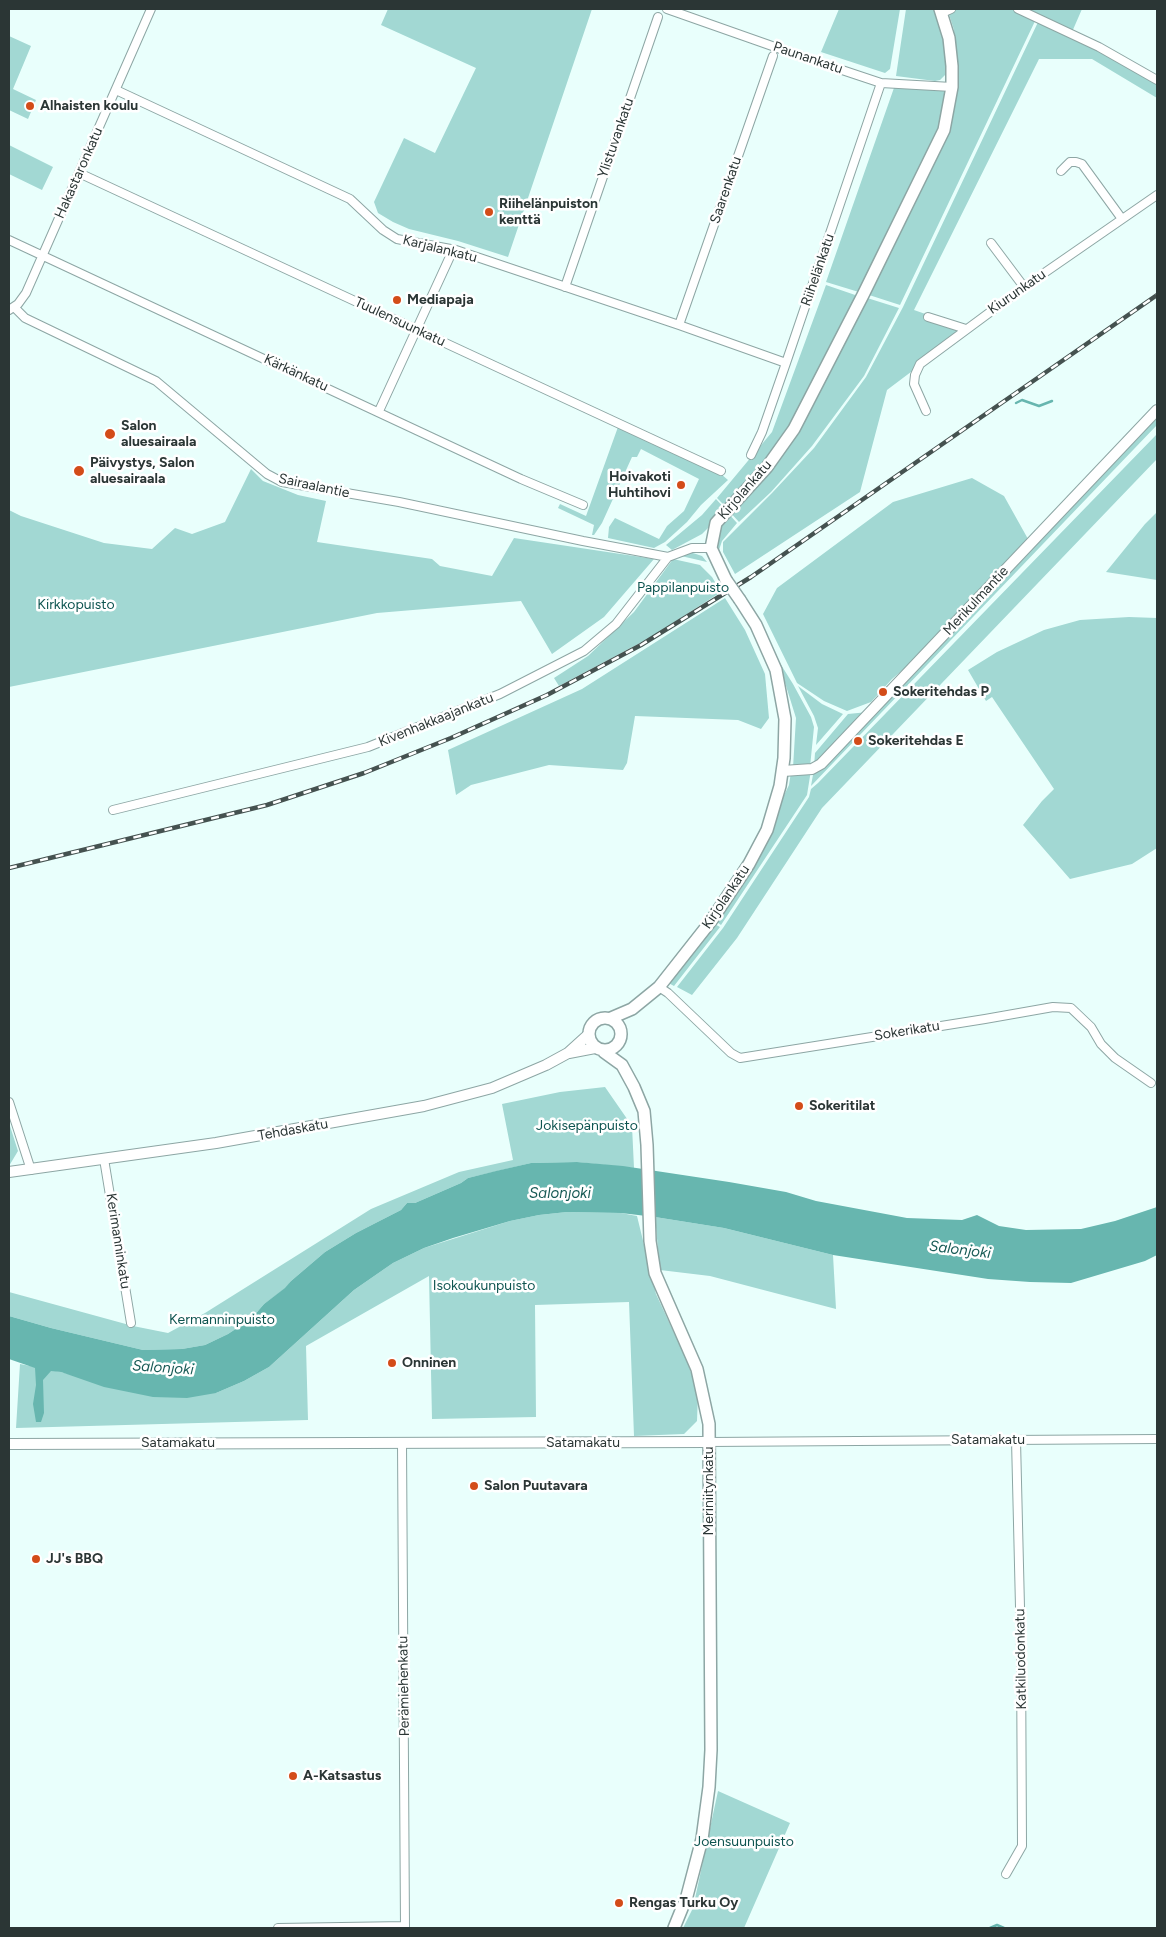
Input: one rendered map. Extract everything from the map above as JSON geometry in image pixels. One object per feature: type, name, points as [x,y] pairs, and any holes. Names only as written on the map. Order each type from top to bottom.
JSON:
[{"type":"main road","name":"Kirjolankatu","points":[[611,1018],[632,1010],[659,987],[711,921],[748,864],[767,830],[783,771],[785,719],[780,686],[776,670],[740,600],[726,580],[711,548],[716,523],[767,466],[794,429],[863,295],[944,130],[952,86],[951,49],[944,10]]},
{"type":"main road","name":"Kirjolankatu","points":[[620,1036],[632,1010]]},
{"type":"main road","points":[[604,1017],[611,1018],[617,1022],[620,1036],[612,1049],[600,1050],[590,1041],[589,1034],[597,1020],[604,1017]]},
{"type":"main road","name":"Meriniitynkatu","points":[[620,1036],[622,1065],[644,1111],[650,1241],[655,1272],[697,1369],[709,1424],[711,1740],[709,1787],[702,1839],[687,1896],[674,1928]]},
{"type":"main road","name":"Meriniitynkatu","points":[[600,1050],[622,1065]]},
{"type":"street","name":"Hakastaronkatu","points":[[12,308],[24,297],[151,9]]},
{"type":"street","name":"Paunankatu","points":[[667,9],[881,83],[952,86]]},
{"type":"street","points":[[1018,9],[1099,47],[1157,80]]},
{"type":"street","name":"Ylistuvankatu","points":[[565,286],[658,17]]},
{"type":"street","name":"Saarenkatu","points":[[679,325],[773,56]]},
{"type":"street","name":"Riihelänkatu","points":[[751,455],[762,432],[786,364],[881,83]]},
{"type":"street","name":"Karjalankatu","points":[[116,90],[350,199],[383,230],[397,239],[453,250],[679,325],[786,364]]},
{"type":"street","points":[[1061,171],[1070,162],[1082,164],[1122,218]]},
{"type":"street","name":"Tuulensuunkatu","points":[[79,173],[721,472]]},
{"type":"street","name":"Kiurunkatu","points":[[926,410],[914,384],[914,374],[920,364],[1024,287],[1157,194]]},
{"type":"street","name":"Kärkänkatu","points":[[9,240],[521,479],[583,505]]},
{"type":"street","points":[[992,243],[1024,287]]},
{"type":"street","points":[[379,412],[453,250]]},
{"type":"street","name":"Sairaalantie","points":[[12,308],[26,318],[156,381],[267,474],[282,482],[399,502],[583,541],[668,556]]},
{"type":"street","points":[[928,317],[966,329]]},
{"type":"street","name":"Merikulmantie","points":[[783,771],[812,769],[821,764],[1157,410]]},
{"type":"street","points":[[668,556],[692,548],[711,548]]},
{"type":"street","name":"Kivenhakkaajankatu","points":[[113,810],[368,747],[500,694],[584,651],[616,624],[668,556]]},
{"type":"street","name":"Sokerikatu","points":[[659,987],[668,993],[731,1053],[740,1058],[1053,1007],[1071,1008],[1091,1027],[1101,1044],[1115,1058],[1151,1083]]},
{"type":"street","name":"Tehdaskatu","points":[[9,1172],[216,1143],[424,1106],[492,1088],[568,1053],[589,1034]]},
{"type":"street","name":"Tehdaskatu","points":[[568,1053],[600,1050]]},
{"type":"street","points":[[9,1102],[30,1170]]},
{"type":"street","name":"Kerimanninkatu","points":[[104,1159],[131,1323]]},
{"type":"street","name":"Satamakatu","points":[[9,1444],[1157,1439]]},
{"type":"street","name":"Katkiluodonkatu","points":[[1006,1874],[1022,1846],[1021,1639],[1016,1440]]},
{"type":"street","name":"Perämiehenkatu","points":[[402,1443],[406,1927]]},
{"type":"street","points":[[278,1928],[406,1927]]},
{"type":"green space","points":[[388,9],[592,9],[508,257],[458,241],[409,229],[378,213],[374,202],[404,138],[435,153],[476,68],[381,25]]},
{"type":"green space","points":[[839,9],[900,9],[890,69],[885,73],[821,52]]},
{"type":"green space","points":[[906,9],[935,9],[942,32],[947,73],[940,80],[896,76]]},
{"type":"green space","points":[[954,9],[1014,9],[1036,19],[900,305],[866,294],[945,131],[956,81],[954,30],[948,11]]},
{"type":"green space","points":[[1021,9],[1082,9],[1072,32]]},
{"type":"green space","points":[[1039,20],[1157,80],[1157,98],[1092,59],[1039,59],[914,310],[968,329],[887,390],[860,492],[735,574],[723,552],[723,542],[814,448],[866,377],[903,307]]},
{"type":"green space","points":[[9,36],[31,46],[13,89],[36,100],[28,119],[9,110]]},
{"type":"green space","points":[[895,85],[949,89],[943,130],[862,293],[826,282]]},
{"type":"green space","points":[[9,145],[53,167],[42,190],[9,174]]},
{"type":"green space","points":[[826,285],[861,297],[793,429],[727,508],[717,498],[772,432]]},
{"type":"green space","points":[[864,297],[899,308],[864,376],[812,446],[771,492],[739,522],[728,510],[769,466]]},
{"type":"green space","points":[[1157,414],[1157,425],[811,786],[814,769]]},
{"type":"green space","points":[[618,427],[721,474],[728,480],[701,505],[687,522],[665,542],[654,548],[608,538],[609,527],[615,518],[659,539],[667,526],[684,511],[699,479],[641,449],[637,457],[632,457],[602,523],[594,535],[592,535],[594,525],[558,508],[560,504],[586,516]]},
{"type":"green space","points":[[1157,434],[1157,459],[822,808],[737,938],[692,995],[677,987],[723,928],[809,797],[811,789]]},
{"type":"green space","name":"Kirkkopuisto","points":[[251,469],[263,481],[298,495],[326,501],[317,542],[432,559],[440,566],[492,576],[514,538],[654,559],[604,617],[552,654],[521,601],[377,613],[9,687],[9,510],[21,516],[104,543],[152,549],[175,528],[192,534],[225,522]]},
{"type":"green space","points":[[972,478],[1004,496],[1028,539],[919,656],[892,679],[871,702],[847,711],[824,701],[797,683],[763,614],[777,588],[893,502]]},
{"type":"green space","points":[[716,499],[726,510],[702,534],[672,550],[666,545],[702,515]]},
{"type":"green space","points":[[727,512],[737,523],[722,541],[719,550],[714,542],[715,533]]},
{"type":"green space","points":[[1157,512],[1157,580],[1106,572],[1145,524]]},
{"type":"green space","points":[[687,551],[702,556],[707,562],[681,556]]},
{"type":"green space","name":"Pappilanpuisto","points":[[673,559],[700,565],[712,577],[721,592],[653,636],[559,686],[554,678],[588,656],[634,612]]},
{"type":"green space","points":[[725,598],[745,630],[765,674],[769,718],[761,729],[738,720],[635,716],[627,763],[623,770],[549,765],[471,785],[456,795],[448,750],[582,689]]},
{"type":"green space","points":[[1129,617],[1157,618],[1157,848],[1132,864],[1070,879],[1023,825],[1054,789],[992,697],[986,701],[968,670],[997,652],[1044,630],[1080,620]]},
{"type":"green space","points":[[778,660],[811,717],[814,727],[810,767],[793,768],[796,718]]},
{"type":"green space","points":[[798,686],[822,704],[843,714],[816,745],[818,728],[814,716]]},
{"type":"green space","points":[[868,712],[814,767],[815,753],[848,714]]},
{"type":"green space","points":[[811,770],[807,795],[721,925],[714,920],[759,847],[789,785],[791,772]]},
{"type":"green space","points":[[711,922],[720,927],[674,986],[661,979]]},
{"type":"green space","points":[[605,1087],[632,1126],[634,1168],[577,1162],[531,1163],[468,1178],[461,1183],[415,1203],[407,1203],[401,1210],[356,1233],[325,1252],[291,1281],[286,1288],[264,1304],[252,1318],[228,1334],[205,1345],[182,1349],[143,1350],[9,1316],[9,1292],[133,1326],[168,1333],[205,1313],[371,1209],[459,1172],[513,1160],[502,1104],[560,1092]]},
{"type":"green space","points":[[9,1123],[18,1151],[9,1166]]},
{"type":"green space","name":"Isokoukunpuisto","points":[[567,1212],[621,1213],[637,1216],[656,1294],[687,1361],[698,1393],[697,1421],[684,1434],[634,1436],[629,1302],[535,1305],[536,1417],[432,1419],[429,1276],[306,1346],[308,1420],[16,1428],[20,1364],[76,1376],[216,1393],[244,1381],[269,1367],[354,1290],[393,1263],[424,1248],[510,1221]]},
{"type":"green space","points":[[655,1217],[724,1228],[833,1255],[836,1309],[710,1276],[660,1270]]},
{"type":"green space","name":"Joensuunpuisto","points":[[718,1791],[790,1823],[744,1928],[683,1928],[693,1908]]},
{"type":"water","name":"Salonjoki","points":[[577,1162],[623,1166],[729,1182],[907,1218],[962,1220],[977,1215],[999,1226],[1026,1230],[1081,1229],[1115,1221],[1157,1207],[1157,1255],[1145,1261],[1071,1283],[988,1279],[833,1255],[724,1228],[655,1217],[621,1213],[567,1212],[510,1221],[424,1248],[393,1263],[354,1290],[269,1367],[244,1381],[216,1393],[187,1398],[153,1397],[104,1387],[61,1372],[51,1371],[43,1380],[44,1413],[41,1422],[36,1422],[33,1404],[36,1385],[35,1368],[9,1359],[9,1316],[143,1350],[182,1349],[205,1345],[228,1334],[252,1318],[264,1304],[325,1252],[356,1233],[401,1210],[407,1203],[415,1203],[461,1183],[468,1178],[496,1171],[531,1163]]},
{"type":"waterway","points":[[1016,403],[1022,400],[1039,406],[1052,401]]},
{"type":"waterway","points":[[990,1928],[997,1925],[1004,1928]]},
{"type":"railway","points":[[9,868],[267,805],[364,773],[451,738],[547,695],[641,645],[751,577],[1157,295]]},
{"type":"place","name":"Alhaisten koulu","points":[[30,106]]},
{"type":"place","name":"Riihelänpuiston kenttä","points":[[489,212]]},
{"type":"place","name":"Mediapaja","points":[[397,300]]},
{"type":"place","name":"Salon aluesairaala","points":[[110,434]]},
{"type":"place","name":"Päivystys, Salon aluesairaala","points":[[79,471]]},
{"type":"place","name":"Hoivakoti Huhtihovi","points":[[681,485]]},
{"type":"place","name":"Sokeritehdas P","points":[[883,692]]},
{"type":"place","name":"Sokeritehdas E","points":[[858,741]]},
{"type":"place","name":"Sokeritilat","points":[[799,1106]]},
{"type":"place","name":"Onninen","points":[[392,1363]]},
{"type":"place","name":"Salon Puutavara","points":[[474,1486]]},
{"type":"place","name":"JJ's BBQ","points":[[36,1559]]},
{"type":"place","name":"A-Katsastus","points":[[293,1776]]},
{"type":"place","name":"Rengas Turku Oy","points":[[619,1903]]},
{"type":"park label","name":"Jokisepänpuisto","points":[[587,1126]]},
{"type":"park label","name":"Kermanninpuisto","points":[[222,1320]]}]
